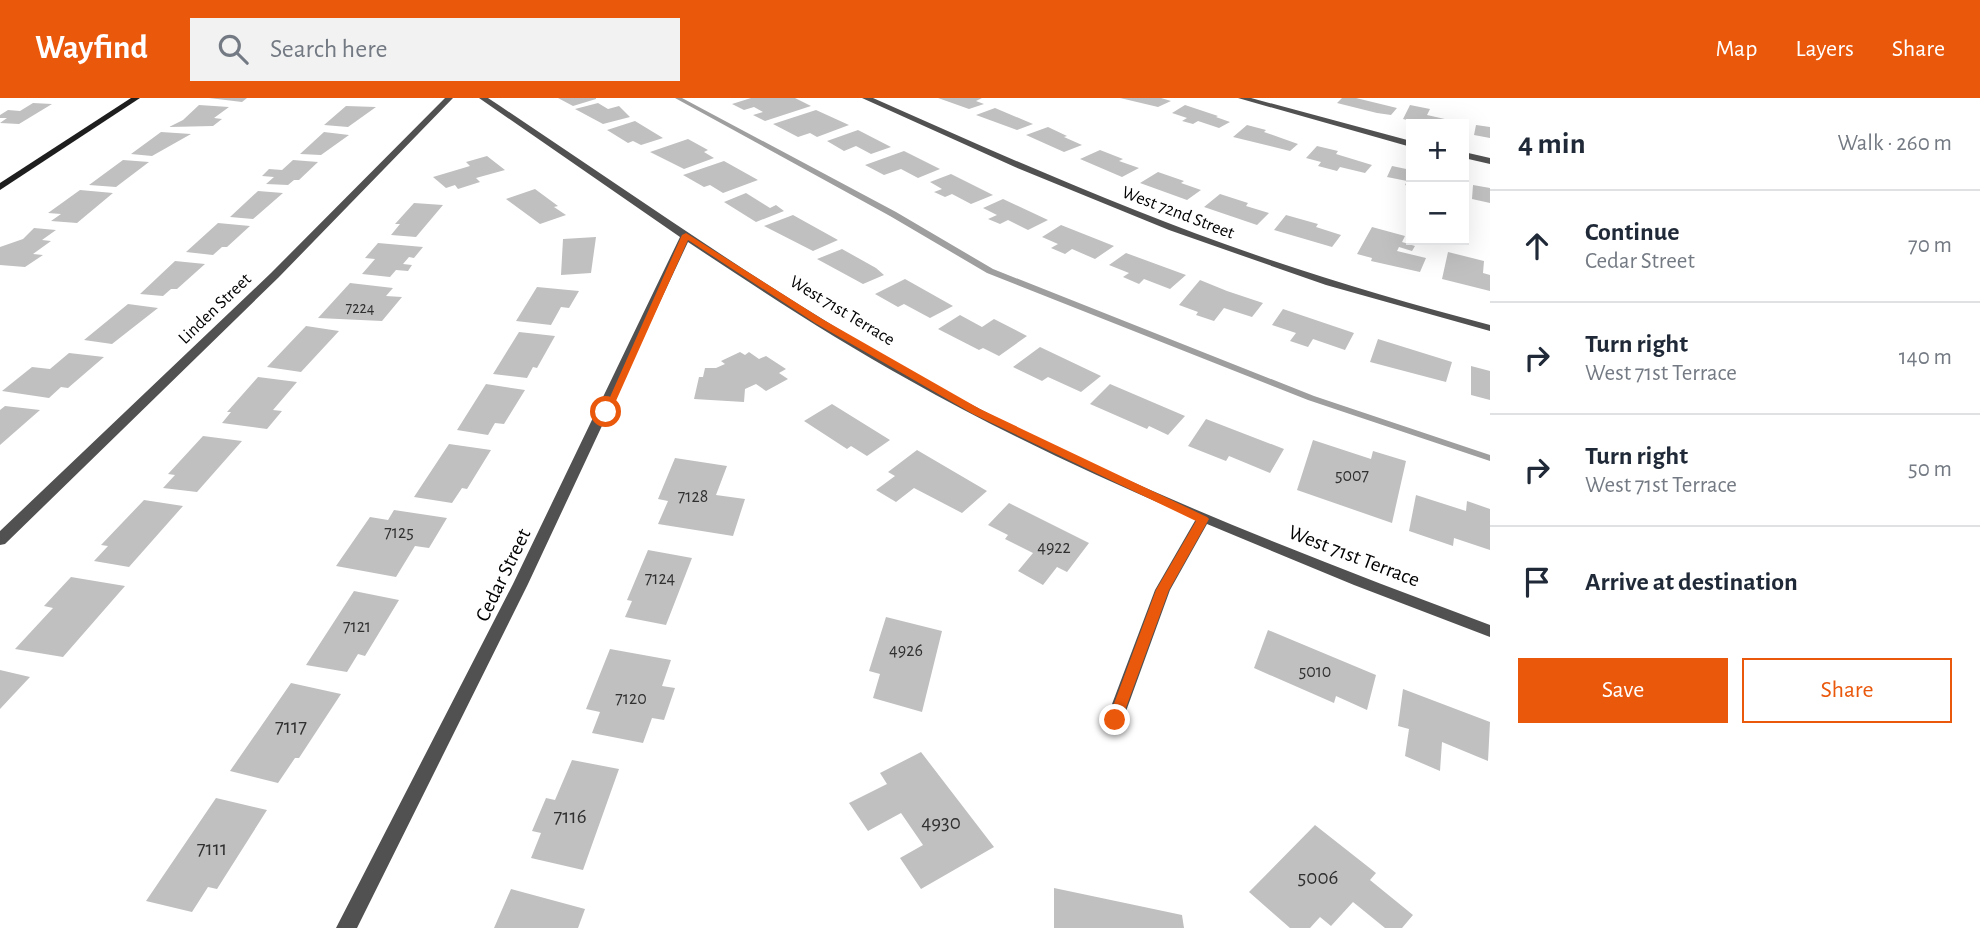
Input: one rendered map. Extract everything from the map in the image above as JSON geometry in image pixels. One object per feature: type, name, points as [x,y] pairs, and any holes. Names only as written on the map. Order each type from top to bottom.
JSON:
[{"type":"main road","points":[[0,187],[136,98]]},
{"type":"street","name":"Linden Street","points":[[0,540],[275,275],[449,98]]},
{"type":"street","name":"West 71st Terrace","points":[[483,98],[839,334],[976,411],[1203,519],[1490,631]]},
{"type":"street","name":"West 72nd Street","points":[[866,98],[1033,173],[1157,224],[1307,276],[1490,328]]},
{"type":"street","points":[[1241,98],[1406,143]]},
{"type":"street","points":[[1469,156],[1490,161]]},
{"type":"street","name":"Cedar Street","points":[[346,928],[493,645],[606,412],[686,235]]},
{"type":"street","points":[[1115,720],[1163,590],[1203,519]]},
{"type":"building","points":[[209,98],[247,98],[242,102]]},
{"type":"building","points":[[558,98],[596,98],[596,99],[573,106]]},
{"type":"building","points":[[751,98],[795,98],[811,106],[765,121],[753,115],[763,112],[754,107],[744,110],[732,104]]},
{"type":"building","points":[[938,98],[982,98],[976,101],[984,104],[969,109]]},
{"type":"building","points":[[1120,98],[1161,98],[1171,101],[1158,107]]},
{"type":"building","points":[[1342,98],[1356,98],[1397,108],[1391,115],[1377,113],[1337,103]]},
{"type":"building","points":[[33,103],[52,104],[19,124],[0,123],[7,118],[0,118],[0,115],[8,110],[20,111]]},
{"type":"building","points":[[598,103],[608,109],[619,106],[630,117],[603,124],[575,109]]},
{"type":"building","points":[[199,105],[229,107],[214,118],[222,119],[213,126],[169,127],[183,120]]},
{"type":"building","points":[[1185,105],[1230,122],[1219,128],[1198,121],[1193,124],[1182,121],[1187,118],[1172,113]]},
{"type":"building","points":[[1410,105],[1430,109],[1427,115],[1445,119],[1406,120],[1403,119]]},
{"type":"building","points":[[346,106],[376,107],[348,127],[324,125]]},
{"type":"building","points":[[995,108],[1033,124],[1017,130],[976,115]]},
{"type":"building","points":[[816,110],[849,125],[817,137],[810,133],[798,137],[773,124]]},
{"type":"building","points":[[635,121],[663,138],[641,145],[633,141],[628,143],[607,130]]},
{"type":"building","points":[[1247,125],[1298,144],[1290,151],[1233,137]]},
{"type":"building","points":[[1476,125],[1490,127],[1490,138],[1474,135]]},
{"type":"building","points":[[1048,127],[1082,145],[1064,152],[1026,135]]},
{"type":"building","points":[[858,130],[891,147],[871,154],[856,146],[844,151],[827,141]]},
{"type":"building","points":[[161,132],[191,134],[152,156],[131,154]]},
{"type":"building","points":[[324,132],[349,135],[321,155],[300,154]]},
{"type":"building","points":[[688,139],[708,150],[704,152],[714,158],[684,169],[650,152]]},
{"type":"building","points":[[1317,146],[1338,151],[1336,154],[1372,165],[1365,173],[1340,167],[1337,171],[1318,166],[1321,162],[1306,158]]},
{"type":"building","points":[[1100,150],[1139,168],[1122,177],[1080,159]]},
{"type":"building","points":[[904,151],[940,169],[918,178],[901,169],[884,175],[865,165]]},
{"type":"building","points":[[487,156],[505,170],[476,178],[480,182],[458,189],[455,185],[446,188],[433,177],[470,166],[466,162]]},
{"type":"building","points":[[123,160],[149,162],[116,187],[89,185]]},
{"type":"building","points":[[293,160],[318,162],[299,180],[288,185],[266,184],[274,177],[262,176],[269,169],[282,170]]},
{"type":"building","points":[[724,161],[758,180],[723,193],[710,185],[704,187],[683,175]]},
{"type":"building","points":[[1392,166],[1406,169],[1406,181],[1387,177]]},
{"type":"building","points":[[1158,172],[1201,190],[1187,200],[1140,183]]},
{"type":"building","points":[[951,174],[993,195],[971,204],[952,194],[945,197],[934,192],[942,189],[930,182]]},
{"type":"building","points":[[1473,185],[1490,188],[1490,203],[1472,199]]},
{"type":"building","points":[[535,189],[566,215],[540,224],[506,199]]},
{"type":"building","points":[[80,190],[113,193],[77,223],[51,221],[61,214],[48,213]]},
{"type":"building","points":[[258,191],[283,193],[253,219],[230,217]]},
{"type":"building","points":[[746,193],[770,208],[776,205],[784,211],[756,222],[724,202]]},
{"type":"building","points":[[1220,194],[1269,213],[1257,225],[1204,207]]},
{"type":"building","points":[[1003,199],[1048,220],[1028,230],[1008,220],[1000,224],[988,219],[997,215],[983,208]]},
{"type":"building","points":[[414,203],[443,205],[416,237],[391,235],[400,224],[395,224]]},
{"type":"building","points":[[793,215],[838,240],[813,251],[764,226]]},
{"type":"building","points":[[1286,215],[1318,224],[1316,227],[1341,235],[1332,247],[1274,230]]},
{"type":"building","points":[[218,223],[250,226],[227,247],[222,247],[213,255],[186,252]]},
{"type":"building","points":[[1061,225],[1114,246],[1095,259],[1072,249],[1065,254],[1051,248],[1058,244],[1042,237]]},
{"type":"building","points":[[1372,227],[1405,236],[1402,242],[1415,246],[1412,251],[1399,247],[1397,251],[1426,258],[1420,272],[1371,261],[1372,258],[1357,254]]},
{"type":"building","points":[[34,228],[56,230],[42,240],[51,241],[33,254],[43,255],[25,267],[0,265],[0,247],[23,239]]},
{"type":"building","points":[[596,237],[591,273],[561,275],[563,239]]},
{"type":"building","points":[[378,243],[423,247],[414,258],[409,257],[403,264],[412,265],[408,271],[396,270],[390,277],[362,274],[375,259],[365,258]]},
{"type":"building","points":[[842,249],[884,275],[863,284],[817,259]]},
{"type":"building","points":[[1448,252],[1484,261],[1483,273],[1490,275],[1490,291],[1442,279]]},
{"type":"building","points":[[1126,253],[1186,275],[1170,289],[1144,279],[1139,284],[1123,277],[1129,273],[1109,265]]},
{"type":"building","points":[[175,261],[205,264],[177,289],[171,289],[163,296],[140,294]]},
{"type":"building","points":[[905,279],[953,306],[930,318],[904,304],[898,307],[875,294]]},
{"type":"building","points":[[1200,280],[1263,303],[1252,317],[1224,308],[1214,321],[1196,315],[1198,312],[1179,305]]},
{"type":"building","points":[[350,283],[393,288],[386,296],[402,297],[382,321],[318,318]]},
{"type":"building","points":[[537,287],[579,291],[569,308],[561,307],[551,325],[516,321]]},
{"type":"building","points":[[128,304],[158,308],[112,344],[84,340]]},
{"type":"building","points":[[1283,309],[1354,333],[1345,350],[1313,339],[1308,347],[1290,341],[1296,333],[1272,325]]},
{"type":"building","points":[[960,315],[982,327],[994,319],[1027,336],[999,356],[983,348],[979,350],[938,329]]},
{"type":"building","points":[[306,326],[339,331],[301,372],[267,367]]},
{"type":"building","points":[[519,332],[555,336],[537,368],[533,367],[527,378],[493,374]]},
{"type":"building","points":[[1378,339],[1452,362],[1446,382],[1370,362]]},
{"type":"building","points":[[1040,347],[1101,376],[1081,392],[1048,377],[1042,381],[1013,367]]},
{"type":"building","points":[[740,352],[745,355],[749,352],[759,359],[766,356],[786,369],[779,373],[788,379],[766,391],[756,384],[745,389],[744,402],[694,399],[699,377],[703,377],[705,368],[716,368],[725,364],[721,361]]},
{"type":"building","points":[[69,353],[104,357],[68,388],[61,387],[49,398],[2,391],[32,367],[50,369]]},
{"type":"building","points":[[1471,366],[1490,371],[1490,400],[1471,395]]},
{"type":"building","points":[[258,377],[297,382],[273,410],[282,411],[267,429],[222,423],[231,412],[227,412]]},
{"type":"building","points":[[486,384],[525,390],[504,424],[495,423],[488,435],[457,430]]},
{"type":"building","points":[[1110,384],[1185,416],[1168,435],[1149,426],[1147,429],[1090,404]]},
{"type":"building","points":[[832,404],[890,440],[867,456],[851,446],[847,449],[804,421]]},
{"type":"building","points":[[5,406],[40,410],[0,445],[0,410]]},
{"type":"building","points":[[1206,419],[1284,449],[1270,473],[1229,456],[1226,461],[1188,446]]},
{"type":"building","points":[[203,436],[242,441],[197,492],[163,488],[175,475],[168,474]]},
{"type":"building","points":[[1313,440],[1371,459],[1373,451],[1406,461],[1392,523],[1297,490]]},
{"type":"building","points":[[449,444],[491,450],[467,489],[462,488],[452,503],[414,497]]},
{"type":"building","points":[[917,450],[987,491],[962,513],[914,488],[896,502],[876,490],[895,476],[888,472]]},
{"type":"building","points":[[675,458],[727,466],[716,495],[745,499],[733,536],[658,524],[668,501],[658,499]]},
{"type":"building","points":[[1416,495],[1466,511],[1467,501],[1490,509],[1490,550],[1454,538],[1453,546],[1409,531]]},
{"type":"building","points":[[144,500],[183,506],[129,567],[94,561],[108,546],[101,545]]},
{"type":"building","points":[[1009,503],[1089,543],[1067,572],[1057,567],[1043,585],[1018,571],[1033,553],[1005,539],[1008,535],[988,525]]},
{"type":"building","points":[[394,510],[447,518],[429,548],[415,546],[396,577],[336,566],[370,517],[388,520]]},
{"type":"building","points":[[648,550],[692,558],[666,625],[625,617],[632,601],[627,600]]},
{"type":"building","points":[[71,577],[125,586],[63,657],[15,649],[53,608],[44,606]]},
{"type":"building","points":[[354,591],[399,600],[365,656],[358,654],[347,672],[306,665]]},
{"type":"building","points":[[886,617],[942,631],[922,712],[873,698],[880,674],[869,671]]},
{"type":"building","points":[[1268,630],[1376,675],[1367,710],[1336,696],[1334,703],[1254,668]]},
{"type":"building","points":[[610,649],[671,660],[662,686],[675,688],[664,720],[652,718],[643,743],[592,733],[600,712],[586,709]]},
{"type":"building","points":[[0,670],[30,677],[0,709]]},
{"type":"building","points":[[291,683],[341,694],[299,758],[295,758],[278,783],[230,771]]},
{"type":"building","points":[[1403,689],[1490,722],[1488,761],[1442,742],[1440,771],[1405,756],[1409,729],[1398,726]]},
{"type":"building","points":[[921,752],[994,847],[921,889],[900,858],[923,845],[901,813],[868,831],[849,803],[887,784],[880,773]]},
{"type":"building","points":[[572,760],[619,769],[583,870],[531,858],[541,833],[532,831],[546,798],[555,800]]},
{"type":"building","points":[[216,798],[267,810],[217,889],[208,887],[192,912],[146,901]]},
{"type":"building","points":[[1315,825],[1376,873],[1370,880],[1413,915],[1402,928],[1385,928],[1353,902],[1331,926],[1320,917],[1310,928],[1290,928],[1249,892]]},
{"type":"building","points":[[1054,888],[1182,915],[1184,928],[1054,928]]},
{"type":"building","points":[[511,889],[585,909],[578,928],[494,928]]},
{"type":"waterway","points":[[678,98],[893,214],[990,271],[1311,398],[1490,458]]},
{"type":"route","points":[[606,412],[686,235],[818,321],[976,411],[1203,519],[1163,590],[1115,720]]}]
